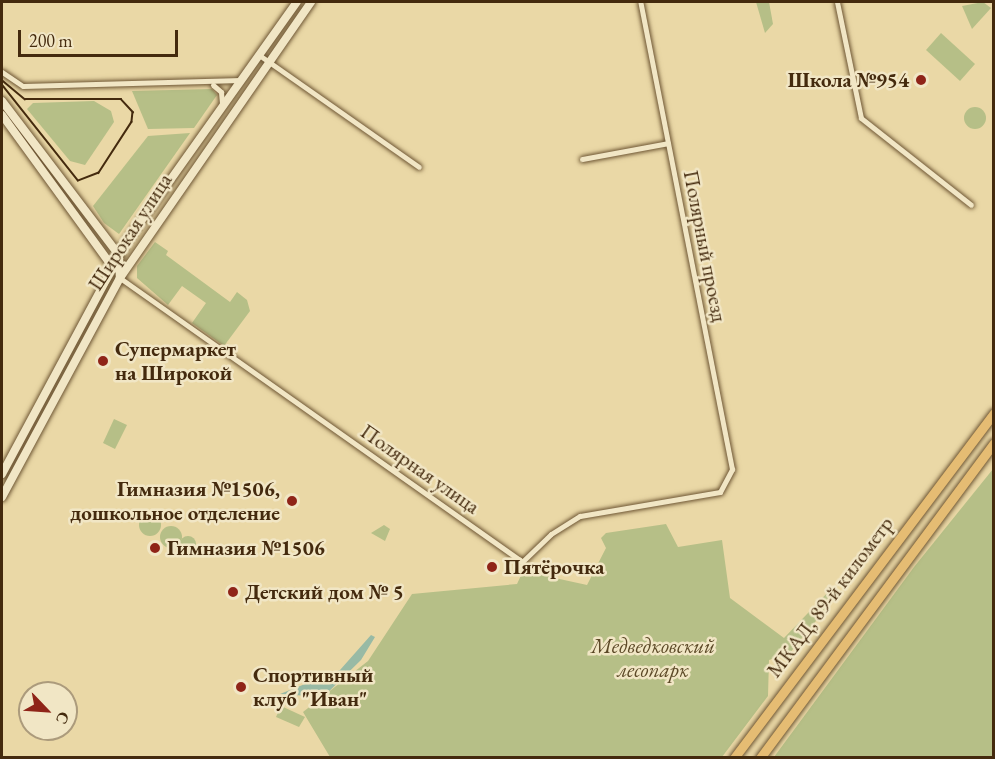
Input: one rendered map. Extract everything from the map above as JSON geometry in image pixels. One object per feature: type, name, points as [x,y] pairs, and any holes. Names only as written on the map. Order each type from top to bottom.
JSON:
[{"type":"highway","name":"МКАД, 89-й километр","points":[[734,758],[993,413]]},
{"type":"highway","name":"МКАД, 89-й километр","points":[[760,758],[993,443]]},
{"type":"main road","name":"Широкая улица","points":[[2,474],[119,255],[297,2]]},
{"type":"main road","name":"Широкая улица","points":[[2,497],[120,278],[311,2]]},
{"type":"main road","points":[[2,101],[119,255],[120,278]]},
{"type":"main road","name":"Полярная улица","points":[[2,115],[120,278]]},
{"type":"street","name":"Полярный проезд","points":[[640,2],[732,468],[720,492]]},
{"type":"street","points":[[837,2],[861,118],[971,205]]},
{"type":"street","points":[[259,55],[419,167]]},
{"type":"street","points":[[2,72],[11,83],[58,87],[212,84],[242,80]]},
{"type":"street","points":[[212,84],[223,101],[216,115]]},
{"type":"street","points":[[582,159],[668,143]]},
{"type":"street","name":"Полярная улица","points":[[120,278],[522,562],[551,534],[580,516],[720,492]]},
{"type":"green space","points":[[756,2],[769,2],[773,24],[765,33]]},
{"type":"green space","points":[[983,2],[991,8],[972,29],[962,6]]},
{"type":"green space","points":[[941,33],[975,64],[960,81],[926,50]]},
{"type":"green space","points":[[212,89],[217,95],[194,128],[148,129],[132,91]]},
{"type":"green space","points":[[94,101],[111,111],[114,122],[85,165],[70,161],[27,109],[33,103]]},
{"type":"green space","points":[[975,107],[985,114],[986,118],[979,128],[975,129],[965,122],[964,118],[971,108]]},
{"type":"green space","points":[[190,133],[119,234],[104,223],[93,206],[148,136]]},
{"type":"green space","points":[[155,242],[168,251],[166,255],[230,302],[237,292],[247,300],[250,311],[224,346],[192,323],[206,303],[182,286],[168,305],[137,278],[137,266]]},
{"type":"green space","points":[[114,419],[127,425],[115,449],[103,443]]},
{"type":"green space","points":[[993,469],[993,757],[774,757],[914,567]]},
{"type":"green space","points":[[150,514],[158,517],[161,525],[158,533],[150,536],[142,533],[139,525],[142,517]]},
{"type":"green space","name":"Медведковский лесопарк","points":[[666,524],[678,547],[722,540],[730,598],[784,638],[831,589],[824,611],[790,653],[769,660],[768,696],[722,757],[330,757],[303,712],[368,661],[412,594],[517,584],[523,571],[587,585],[606,548],[601,538],[606,533]]},
{"type":"green space","points":[[384,525],[390,529],[385,541],[371,533]]},
{"type":"green space","points":[[171,526],[179,529],[182,537],[179,545],[171,548],[163,545],[160,537],[163,529]]},
{"type":"green space","points":[[188,536],[194,538],[196,544],[194,550],[188,552],[182,550],[180,544],[182,538]]},
{"type":"green space","points":[[281,706],[305,717],[299,727],[276,717]]},
{"type":"shaded area","points":[[371,635],[375,637],[361,660],[317,703],[308,696],[280,694],[340,670]]},
{"type":"tram line","points":[[2,80],[25,99],[121,99],[133,112],[132,122],[99,173],[78,181],[2,85]]},
{"type":"place","name":"Школа №954","points":[[921,80]]},
{"type":"place","name":"Супермаркет на Широкой","points":[[103,361]]},
{"type":"place","name":"Гимназия №1506, дошкольное отделение","points":[[292,501]]},
{"type":"place","name":"Гимназия №1506","points":[[155,548]]},
{"type":"place","name":"Пятёрочка","points":[[492,567]]},
{"type":"place","name":"Детский дом № 5","points":[[233,592]]},
{"type":"place","name":"Спортивный клуб \"Иван\"","points":[[241,687]]}]
